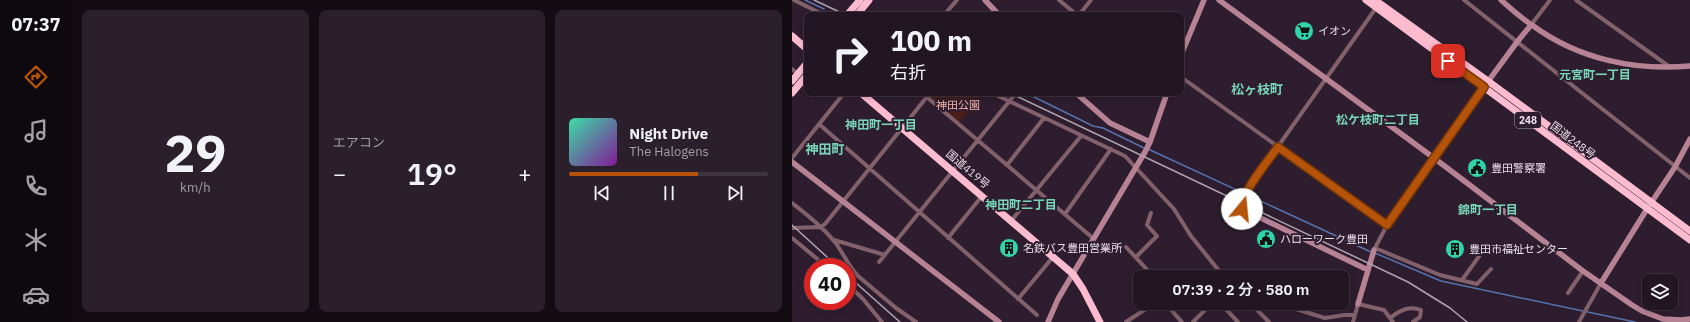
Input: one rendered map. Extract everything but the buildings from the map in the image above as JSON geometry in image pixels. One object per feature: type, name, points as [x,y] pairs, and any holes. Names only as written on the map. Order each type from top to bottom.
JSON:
[{"type":"highway","points":[[850,12],[860,0]]},
{"type":"highway","points":[[859,12],[869,0]]},
{"type":"highway","name":"国道248号","points":[[1366,0],[1378,3],[1649,206],[1690,240]]},
{"type":"highway","points":[[792,36],[804,46]]},
{"type":"highway","points":[[792,81],[795,71],[804,65]]},
{"type":"highway","points":[[792,93],[804,79]]},
{"type":"highway","name":"国道419号","points":[[864,96],[1073,274],[1083,289],[1100,322]]},
{"type":"highway","name":"国道248号","points":[[1649,206],[1690,231]]},
{"type":"street","points":[[794,0],[818,12]]},
{"type":"street","points":[[947,12],[957,0]]},
{"type":"street","points":[[985,0],[996,12]]},
{"type":"street","points":[[1060,0],[1074,12]]},
{"type":"street","points":[[1081,12],[1091,0]]},
{"type":"street","points":[[1184,48],[1204,0]]},
{"type":"street","points":[[1219,0],[1327,78],[1632,305],[1651,315],[1666,319],[1690,319]]},
{"type":"street","points":[[1464,0],[1690,178]]},
{"type":"street","points":[[1501,0],[1531,25],[1552,38],[1589,56],[1624,64],[1649,67],[1670,68],[1690,66]]},
{"type":"street","points":[[1353,322],[1370,261],[1387,225],[1486,84],[1550,0]]},
{"type":"street","points":[[1576,0],[1670,68]]},
{"type":"street","points":[[1368,270],[1242,209],[1241,205],[1246,194],[1378,3]]},
{"type":"street","points":[[1184,79],[1387,225]]},
{"type":"street","points":[[792,158],[842,96]]},
{"type":"street","points":[[998,96],[1125,156],[1174,209],[1191,236],[1218,270]]},
{"type":"street","points":[[879,262],[1013,96]]},
{"type":"street","points":[[1079,96],[1110,123],[1150,142]]},
{"type":"street","points":[[1048,322],[1073,274],[1136,169],[1150,142],[1166,96]]},
{"type":"street","points":[[792,228],[821,227],[825,224],[869,168],[903,129],[927,97],[1094,240]]},
{"type":"street","points":[[1007,165],[1044,118]]},
{"type":"street","points":[[819,124],[1037,315]]},
{"type":"street","points":[[1011,221],[1081,136]]},
{"type":"street","points":[[1579,322],[1589,307],[1601,283],[1675,167],[1690,139]]},
{"type":"street","points":[[1065,214],[1111,149]]},
{"type":"street","points":[[792,162],[896,241],[998,322]]},
{"type":"street","points":[[948,238],[982,196]]},
{"type":"street","points":[[792,203],[834,240],[849,265],[858,276],[896,308],[916,322]]},
{"type":"street","points":[[1136,257],[1157,236],[1147,225],[1151,213]]},
{"type":"street","points":[[792,238],[816,258]]},
{"type":"street","points":[[834,240],[885,255]]},
{"type":"street","points":[[1126,247],[1148,270]]},
{"type":"street","points":[[1462,280],[1485,248]]},
{"type":"street","points":[[1375,249],[1440,275],[1477,284],[1480,283],[1491,269]]},
{"type":"street","points":[[1018,299],[1053,257]]},
{"type":"street","points":[[1568,293],[1583,270]]},
{"type":"street","points":[[856,292],[882,322]]},
{"type":"street","points":[[1358,304],[1384,310],[1392,320],[1400,310],[1412,308],[1421,310],[1420,317],[1413,322]]},
{"type":"street","points":[[1126,322],[1144,310]]},
{"type":"street","points":[[1171,310],[1182,322]]},
{"type":"street","points":[[1193,322],[1206,310]]},
{"type":"street","points":[[1227,310],[1238,322]]},
{"type":"street","points":[[1257,310],[1269,322]]},
{"type":"street","points":[[1299,310],[1325,318],[1344,314],[1355,315]]},
{"type":"street","points":[[1651,315],[1658,322]]},
{"type":"green space","name":"神田公園","points":[[934,96],[980,96],[960,122],[932,99]]},
{"type":"waterway","points":[[805,0],[824,9]]},
{"type":"waterway","points":[[1032,96],[1093,126],[1103,128],[1144,148]]},
{"type":"waterway","points":[[1148,149],[1371,252]]},
{"type":"waterway","points":[[1375,253],[1441,281],[1635,322]]},
{"type":"railway","points":[[814,0],[840,12]]},
{"type":"railway","points":[[1016,96],[1408,282],[1450,308],[1467,322]]},
{"type":"railway","points":[[792,225],[828,258]]},
{"type":"railway","points":[[856,283],[900,322]]},
{"type":"place","name":"イオン","points":[[1304,31]]},
{"type":"place","name":"豊田警察署","points":[[1477,168]]},
{"type":"place","name":"ハローワーク豊田","points":[[1266,239]]},
{"type":"place","name":"名鉄バス豊田営業所","points":[[1009,248]]},
{"type":"place","name":"豊田市福祉センター","points":[[1455,249]]},
{"type":"district","name":"元宮町一丁目","points":[[1595,75]]},
{"type":"district","name":"松ヶ枝町","points":[[1257,89]]},
{"type":"district","name":"松ケ枝町二丁目","points":[[1378,120]]},
{"type":"district","name":"神田町一丁目","points":[[881,125]]},
{"type":"district","name":"神田町","points":[[825,149]]},
{"type":"district","name":"神田町二丁目","points":[[1021,205]]},
{"type":"district","name":"錦町一丁目","points":[[1488,210]]},
{"type":"route","points":[[1242,209],[1241,205],[1249,188],[1278,147],[1387,225],[1484,87],[1448,61]]}]
